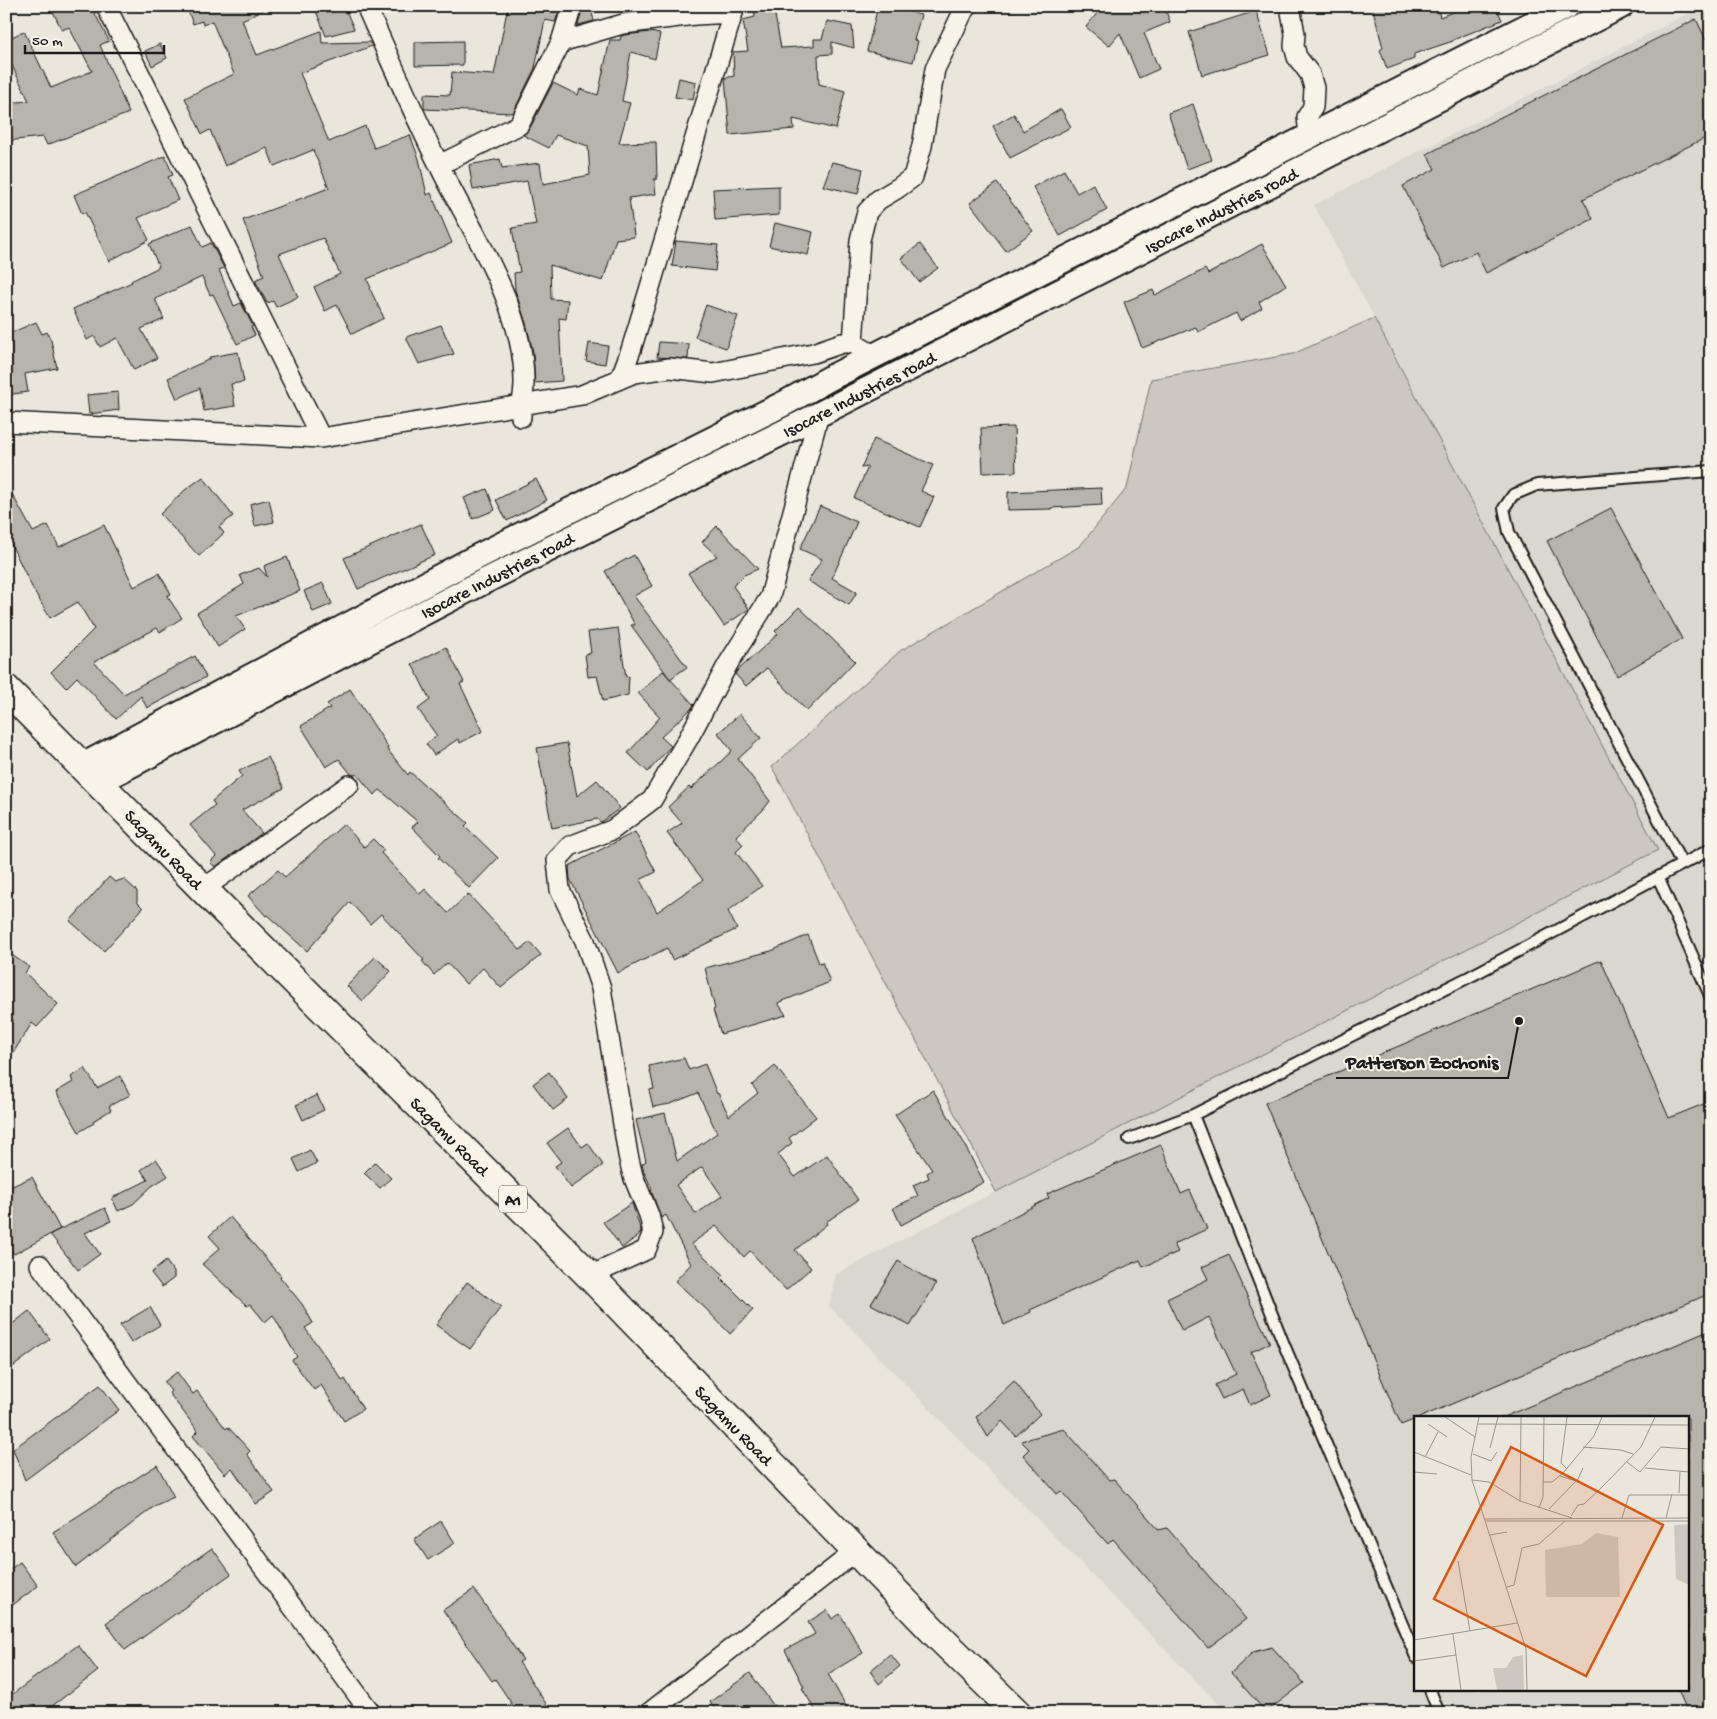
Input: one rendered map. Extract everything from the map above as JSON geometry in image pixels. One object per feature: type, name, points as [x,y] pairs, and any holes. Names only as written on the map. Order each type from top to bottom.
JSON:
[{"type":"highway","name":"Sagamu Road","points":[[6,689],[590,1276],[941,1639],[1017,1713]]},
{"type":"street","points":[[106,6],[321,438]]},
{"type":"street","points":[[366,6],[439,165],[509,306],[519,341],[523,372],[524,383],[521,412]]},
{"type":"street","points":[[439,165],[519,125],[561,42],[572,6]]},
{"type":"street","points":[[853,343],[860,240],[867,212],[878,200],[913,177],[922,146],[934,69],[966,6]]},
{"type":"street","points":[[1290,6],[1297,57],[1310,74],[1314,88],[1314,107],[1308,116],[1308,126],[1315,133]]},
{"type":"street","name":"Isocare Industries road","points":[[90,774],[469,561],[787,402],[1567,6]]},
{"type":"street","name":"Isocare Industries road","points":[[90,774],[481,583],[820,414],[1621,6]]},
{"type":"street","points":[[561,42],[623,24],[734,9],[631,350],[620,379]]},
{"type":"street","points":[[1257,164],[1270,186]]},
{"type":"street","points":[[6,422],[321,438],[521,412],[582,395],[634,373],[670,368],[712,373],[813,353],[842,343],[853,343],[875,356]]},
{"type":"street","points":[[590,1276],[646,1250],[653,1232],[649,1215],[633,1176],[628,1155],[601,988],[584,941],[560,890],[557,860],[570,846],[612,830],[652,800],[688,739],[728,664],[770,597],[820,414]]},
{"type":"street","points":[[469,561],[481,583]]},
{"type":"street","points":[[203,889],[349,785]]},
{"type":"street","points":[[40,1265],[371,1713]]},
{"type":"street","points":[[648,1713],[856,1552]]},
{"type":"lane","points":[[1682,864],[1509,532],[1504,508],[1513,495],[1537,485],[1711,471]]},
{"type":"lane","points":[[1129,1139],[1194,1115],[1471,976],[1711,849]]},
{"type":"lane","points":[[1658,877],[1711,998]]},
{"type":"lane","points":[[1194,1115],[1285,1347],[1414,1652]]},
{"type":"lane","points":[[1431,1692],[1439,1713]]},
{"type":"shaded area","points":[[1703,6],[1711,6],[1711,1713],[1227,1713],[829,1306],[836,1274],[1658,850],[1314,205]]},
{"type":"shaded area","points":[[1374,318],[1658,850],[996,1192],[772,767],[900,651],[1080,546],[1127,488],[1151,379],[1293,354]]},
{"type":"building","points":[[50,6],[91,6],[109,41],[100,45],[129,113],[47,145],[43,137],[6,141],[6,103],[29,101],[6,53],[6,40],[24,31],[51,88],[92,71],[69,27],[62,30]]},
{"type":"building","points":[[186,6],[272,6],[242,20],[257,55],[321,31],[322,43],[370,42],[372,46],[300,73],[329,142],[365,126],[374,148],[410,135],[419,159],[427,195],[431,193],[452,243],[367,279],[384,318],[352,334],[337,305],[325,311],[314,287],[340,274],[323,238],[279,254],[298,297],[276,307],[273,301],[267,303],[255,280],[264,276],[243,220],[329,188],[313,150],[274,166],[267,148],[225,166],[210,130],[202,134],[185,98],[234,74],[212,21],[203,25],[202,21],[193,24]]},
{"type":"building","points":[[314,6],[344,6],[354,29],[326,36]]},
{"type":"building","points":[[508,6],[548,6],[560,8],[555,22],[545,20],[535,68],[513,113],[424,109],[424,94],[450,95],[452,72],[494,75]]},
{"type":"building","points":[[754,6],[774,10],[781,48],[814,46],[814,39],[822,39],[827,21],[852,26],[854,48],[832,42],[832,54],[818,55],[819,84],[845,91],[836,129],[793,119],[794,129],[730,135],[725,78],[734,76],[733,52],[748,51],[743,20],[755,17]]},
{"type":"building","points":[[878,6],[886,6],[921,15],[914,40],[918,41],[913,62],[867,51]]},
{"type":"building","points":[[1103,6],[1164,6],[1170,22],[1144,33],[1159,69],[1139,78],[1120,33],[1109,46],[1086,27]]},
{"type":"building","points":[[1372,6],[1437,6],[1440,17],[1468,6],[1496,6],[1502,20],[1453,41],[1414,54],[1414,59],[1387,69],[1380,50],[1383,48]]},
{"type":"building","points":[[591,9],[594,21],[578,25],[582,11]]},
{"type":"building","points":[[1256,11],[1270,55],[1202,75],[1189,32]]},
{"type":"building","points":[[1696,19],[1706,40],[1711,38],[1711,135],[1583,199],[1593,219],[1486,273],[1476,252],[1444,268],[1403,186],[1435,169],[1427,154]]},
{"type":"building","points":[[650,32],[660,34],[655,59],[631,52],[622,101],[630,103],[619,143],[656,142],[657,179],[654,179],[656,194],[629,198],[634,237],[616,239],[603,281],[550,265],[551,299],[568,300],[566,319],[559,318],[562,381],[535,383],[533,352],[515,290],[514,273],[520,272],[512,228],[536,224],[527,181],[473,190],[469,165],[500,159],[502,168],[540,163],[543,184],[590,175],[588,146],[556,135],[549,148],[523,135],[529,130],[553,83],[578,95],[580,89],[598,95],[610,40],[620,40],[621,36],[625,35]]},
{"type":"building","points":[[463,41],[463,65],[415,66],[415,42]]},
{"type":"building","points":[[160,44],[167,58],[152,66],[145,51]]},
{"type":"building","points":[[679,78],[696,82],[693,100],[675,97]]},
{"type":"building","points":[[1193,104],[1212,160],[1187,169],[1168,113]]},
{"type":"building","points":[[1061,109],[1071,127],[1010,158],[993,126],[1014,114],[1023,131]]},
{"type":"building","points":[[165,156],[173,175],[168,177],[178,200],[138,218],[149,240],[109,261],[85,212],[82,214],[74,195]]},
{"type":"building","points":[[832,162],[863,169],[858,194],[823,186]]},
{"type":"building","points":[[1064,170],[1077,193],[1093,184],[1107,210],[1060,236],[1033,187]]},
{"type":"building","points":[[997,183],[1033,231],[1006,251],[970,203]]},
{"type":"building","points":[[779,186],[779,215],[715,220],[713,189]]},
{"type":"building","points":[[775,223],[813,232],[808,255],[769,246]]},
{"type":"building","points":[[192,225],[202,247],[211,243],[224,268],[219,270],[234,306],[241,303],[253,326],[251,327],[255,335],[237,344],[213,294],[210,295],[202,277],[155,299],[164,319],[141,329],[157,358],[134,370],[117,338],[100,347],[94,336],[87,340],[73,309],[132,282],[159,267],[149,244]]},
{"type":"building","points":[[676,241],[718,245],[715,271],[672,266]]},
{"type":"building","points":[[920,244],[938,268],[919,282],[901,258]]},
{"type":"building","points":[[1262,244],[1286,285],[1259,302],[1262,308],[1240,321],[1236,313],[1198,332],[1196,327],[1142,348],[1124,302],[1153,290],[1155,295],[1205,269],[1208,274]]},
{"type":"building","points":[[706,305],[738,316],[726,348],[695,337]]},
{"type":"building","points":[[36,322],[42,334],[47,332],[51,340],[57,368],[25,374],[28,392],[6,395],[6,335]]},
{"type":"building","points":[[441,325],[454,354],[419,364],[406,337]]},
{"type":"building","points":[[659,342],[689,344],[688,359],[657,357]]},
{"type":"building","points":[[589,343],[608,346],[605,364],[586,361]]},
{"type":"building","points":[[238,352],[244,382],[231,384],[235,406],[204,411],[200,388],[177,399],[168,378],[210,359],[210,357]]},
{"type":"building","points":[[118,392],[119,410],[89,414],[87,395]]},
{"type":"building","points":[[1014,427],[1016,472],[983,473],[981,428]]},
{"type":"building","points":[[874,439],[933,465],[921,491],[934,497],[920,527],[854,498],[868,467],[861,468]]},
{"type":"building","points":[[203,477],[233,516],[219,527],[224,533],[199,556],[160,514],[185,490]]},
{"type":"building","points":[[536,479],[547,500],[507,521],[496,500]]},
{"type":"building","points":[[6,483],[33,532],[48,525],[59,547],[104,525],[134,587],[159,573],[171,594],[167,596],[182,618],[160,632],[157,628],[94,662],[124,694],[195,656],[206,677],[147,708],[141,696],[116,719],[77,677],[66,688],[51,672],[94,629],[78,602],[50,618],[33,589],[6,534]]},
{"type":"building","points":[[1101,488],[1102,505],[1008,510],[1008,492]]},
{"type":"building","points":[[487,489],[495,510],[473,519],[464,498]]},
{"type":"building","points":[[269,499],[274,522],[255,526],[250,504]]},
{"type":"building","points":[[820,506],[857,522],[832,578],[857,592],[849,605],[808,581],[822,559],[800,549]]},
{"type":"building","points":[[1611,508],[1682,639],[1617,676],[1547,541]]},
{"type":"building","points":[[421,524],[435,555],[358,589],[344,558]]},
{"type":"building","points":[[717,526],[758,569],[744,575],[733,586],[749,609],[724,626],[688,573],[717,556],[702,542]]},
{"type":"building","points":[[634,555],[652,586],[634,596],[687,667],[670,679],[631,625],[635,625],[605,571]]},
{"type":"building","points":[[287,557],[300,591],[236,616],[245,629],[218,647],[197,613],[244,584],[240,575],[259,568],[267,577],[264,566]]},
{"type":"building","points":[[323,583],[332,604],[313,612],[304,591]]},
{"type":"building","points":[[799,607],[855,661],[807,711],[767,668],[746,686],[735,674],[778,634],[775,631]]},
{"type":"building","points":[[618,628],[626,677],[629,676],[628,695],[603,701],[597,676],[588,677],[585,654],[591,653],[588,632]]},
{"type":"building","points":[[446,647],[464,682],[460,684],[483,731],[460,743],[458,739],[434,755],[426,744],[437,736],[418,709],[430,700],[412,664]]},
{"type":"building","points":[[663,671],[694,705],[661,737],[671,746],[648,772],[628,753],[660,717],[638,693]]},
{"type":"building","points":[[350,689],[388,747],[387,749],[408,775],[410,772],[468,823],[465,826],[498,858],[469,888],[438,858],[440,856],[412,827],[418,822],[380,790],[374,795],[357,774],[351,774],[339,759],[326,767],[301,726],[330,708],[327,704]]},
{"type":"building","points":[[740,714],[761,738],[738,759],[770,801],[736,836],[743,845],[736,852],[762,886],[728,911],[737,929],[672,960],[667,948],[618,973],[570,879],[569,866],[635,832],[656,872],[640,880],[657,912],[703,880],[667,833],[682,823],[668,807],[689,787],[691,789],[732,751],[718,733]]},
{"type":"building","points":[[567,743],[577,796],[597,780],[620,808],[600,822],[597,819],[552,828],[537,748]]},
{"type":"building","points":[[268,757],[284,788],[242,810],[262,833],[215,867],[210,862],[216,856],[190,825],[215,805],[212,801],[242,776],[239,771]]},
{"type":"building","points":[[344,824],[364,847],[373,839],[384,850],[381,853],[420,894],[425,889],[448,913],[468,894],[520,950],[530,942],[541,955],[501,988],[483,968],[466,984],[447,963],[434,975],[422,961],[424,960],[381,914],[370,924],[350,902],[307,951],[266,916],[248,896],[278,870],[285,877]]},
{"type":"building","points":[[109,877],[115,882],[124,879],[137,891],[137,902],[143,908],[104,951],[70,921]]},
{"type":"building","points":[[808,935],[819,963],[822,962],[830,982],[778,1003],[786,1015],[721,1034],[713,1010],[715,1009],[705,968],[771,951]]},
{"type":"building","points":[[6,951],[29,967],[25,973],[58,1004],[37,1027],[32,1023],[6,1064]]},
{"type":"building","points":[[375,957],[391,971],[363,1001],[347,986]]},
{"type":"building","points":[[1601,960],[1669,1118],[1711,1101],[1711,1293],[1424,1416],[1414,1416],[1414,1420],[1401,1425],[1265,1103]]},
{"type":"building","points":[[684,1058],[689,1070],[705,1064],[717,1094],[729,1116],[758,1093],[752,1085],[775,1066],[816,1117],[789,1138],[792,1143],[778,1154],[795,1177],[827,1155],[858,1200],[826,1222],[827,1224],[795,1250],[811,1268],[786,1290],[750,1251],[744,1257],[716,1226],[691,1244],[724,1275],[721,1278],[753,1310],[730,1334],[675,1281],[691,1264],[666,1215],[661,1218],[652,1189],[644,1172],[642,1164],[646,1161],[636,1120],[665,1113],[677,1161],[717,1133],[698,1093],[670,1104],[653,1107],[649,1090],[654,1089],[649,1066]],"holes":[[[702,1167],[722,1196],[696,1214],[676,1185]]]},
{"type":"building","points":[[85,1068],[97,1088],[120,1076],[130,1095],[109,1106],[111,1110],[79,1132],[56,1092],[73,1082],[71,1077]]},
{"type":"building","points":[[549,1072],[568,1099],[553,1110],[533,1084]]},
{"type":"building","points":[[933,1090],[967,1148],[984,1182],[901,1225],[893,1208],[918,1196],[913,1185],[929,1178],[927,1173],[932,1170],[895,1115]]},
{"type":"building","points":[[317,1095],[324,1110],[303,1120],[296,1105]]},
{"type":"building","points":[[568,1128],[582,1147],[588,1143],[603,1165],[571,1188],[555,1166],[561,1162],[547,1143]]},
{"type":"building","points":[[1161,1145],[1181,1194],[1190,1190],[1207,1229],[1174,1244],[1178,1252],[1143,1267],[1140,1260],[1030,1310],[1031,1312],[1004,1325],[973,1238],[1049,1198],[1047,1194]]},
{"type":"building","points":[[310,1150],[317,1163],[299,1172],[293,1159]]},
{"type":"building","points":[[156,1159],[168,1176],[152,1186],[133,1204],[118,1211],[112,1198],[148,1180],[141,1170]]},
{"type":"building","points":[[375,1162],[391,1178],[380,1188],[364,1173]]},
{"type":"building","points":[[32,1177],[60,1229],[14,1254],[6,1240],[6,1189]]},
{"type":"building","points":[[632,1203],[641,1231],[640,1234],[622,1248],[603,1222]]},
{"type":"building","points":[[105,1208],[111,1221],[85,1233],[100,1254],[78,1270],[50,1234]]},
{"type":"building","points":[[230,1217],[281,1276],[302,1304],[313,1323],[305,1328],[343,1381],[345,1379],[363,1409],[344,1421],[321,1385],[314,1390],[292,1360],[297,1357],[273,1315],[265,1322],[250,1304],[247,1306],[202,1264],[220,1248],[209,1236]]},
{"type":"building","points":[[1229,1255],[1270,1343],[1251,1352],[1271,1395],[1250,1405],[1243,1389],[1222,1399],[1215,1385],[1236,1374],[1209,1317],[1182,1331],[1167,1299],[1208,1279],[1202,1267]]},
{"type":"building","points":[[166,1261],[174,1272],[174,1278],[162,1287],[151,1273]]},
{"type":"building","points":[[898,1261],[936,1284],[910,1326],[871,1304]]},
{"type":"building","points":[[467,1282],[501,1307],[470,1349],[436,1325]]},
{"type":"building","points":[[150,1307],[160,1325],[131,1343],[120,1325]]},
{"type":"building","points":[[29,1311],[50,1339],[6,1372],[6,1329]]},
{"type":"building","points":[[1711,1330],[1711,1713],[1688,1713],[1679,1692],[1690,1692],[1690,1416],[1506,1416]]},
{"type":"building","points":[[177,1372],[193,1394],[197,1391],[226,1429],[228,1427],[250,1451],[247,1454],[274,1492],[256,1504],[232,1468],[225,1474],[193,1436],[198,1431],[169,1393],[171,1391],[164,1382]]},
{"type":"building","points":[[1014,1381],[1040,1414],[1016,1436],[1002,1421],[988,1437],[976,1417]]},
{"type":"building","points":[[100,1385],[119,1410],[25,1480],[13,1449]]},
{"type":"building","points":[[1064,1429],[1109,1480],[1114,1479],[1159,1530],[1167,1528],[1246,1619],[1208,1648],[1113,1539],[1108,1544],[1061,1491],[1057,1494],[1023,1455],[1029,1449],[1021,1441]]},
{"type":"building","points":[[157,1465],[174,1497],[156,1505],[76,1567],[53,1532]]},
{"type":"building","points":[[441,1521],[455,1543],[428,1560],[414,1539]]},
{"type":"building","points":[[212,1548],[231,1574],[125,1650],[106,1623]]},
{"type":"building","points":[[20,1562],[38,1586],[6,1610],[6,1572]]},
{"type":"building","points":[[474,1589],[523,1660],[519,1662],[552,1713],[518,1713],[495,1679],[492,1681],[443,1610]]},
{"type":"building","points":[[827,1610],[832,1619],[840,1614],[863,1653],[828,1674],[850,1713],[817,1713],[802,1688],[804,1687],[785,1650],[815,1634],[808,1622]]},
{"type":"building","points":[[78,1645],[98,1671],[43,1713],[6,1713],[6,1699]]},
{"type":"building","points":[[1272,1647],[1304,1683],[1266,1712],[1231,1673],[1253,1652]]},
{"type":"building","points":[[890,1654],[900,1666],[879,1684],[870,1671]]},
{"type":"building","points":[[750,1673],[779,1713],[752,1713],[747,1706],[738,1713],[717,1713],[710,1702]]},
{"type":"place","name":"Patterson Zochonis","points":[[1519,1021]]}]
